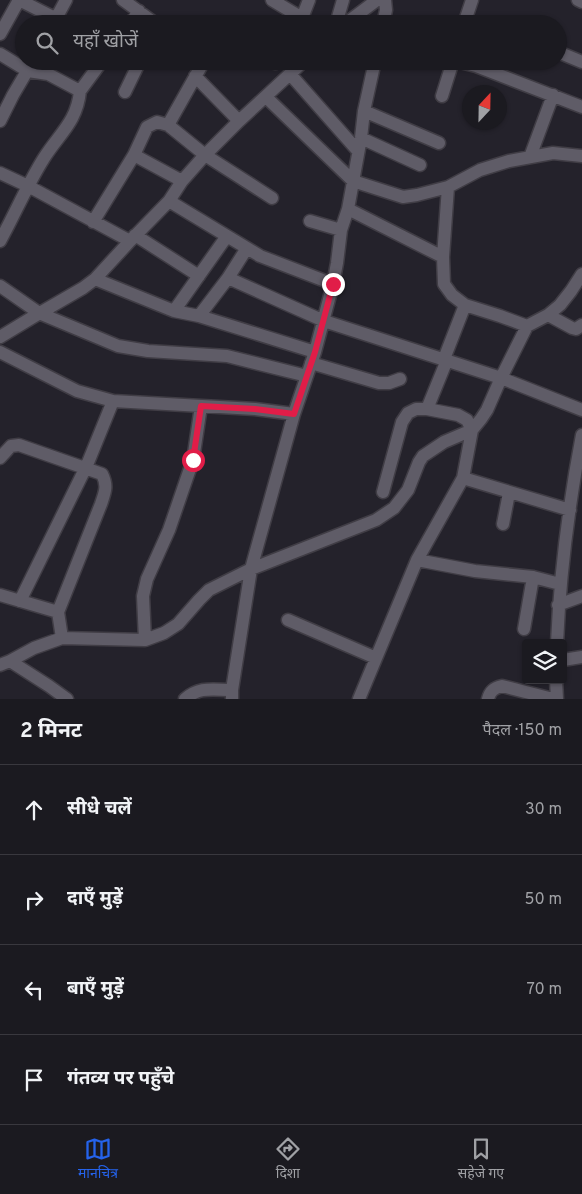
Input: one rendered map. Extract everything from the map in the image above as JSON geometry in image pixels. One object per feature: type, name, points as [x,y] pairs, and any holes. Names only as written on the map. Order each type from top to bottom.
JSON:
[{"type":"street","points":[[0,34],[19,0],[44,15]]},
{"type":"street","points":[[57,15],[66,0]]},
{"type":"street","points":[[123,0],[144,15]]},
{"type":"street","points":[[272,0],[296,15]]},
{"type":"street","points":[[307,15],[309,0]]},
{"type":"street","points":[[339,15],[343,0]]},
{"type":"street","points":[[358,15],[377,0]]},
{"type":"street","points":[[385,0],[385,15]]},
{"type":"street","points":[[467,15],[472,0]]},
{"type":"street","points":[[578,0],[582,2]]},
{"type":"street","points":[[136,15],[139,11]]},
{"type":"street","points":[[0,54],[15,60]]},
{"type":"street","points":[[567,56],[582,62]]},
{"type":"street","points":[[0,121],[29,70]]},
{"type":"street","points":[[40,70],[80,91]]},
{"type":"street","points":[[0,241],[4,224],[45,157],[71,122],[79,100],[80,91],[95,70]]},
{"type":"street","points":[[125,92],[136,70]]},
{"type":"street","points":[[168,125],[199,70]]},
{"type":"street","points":[[0,337],[95,279],[169,201],[182,181],[205,155],[294,70]]},
{"type":"street","points":[[185,699],[199,690],[203,694],[232,694],[252,569],[294,414],[324,321],[333,284],[341,230],[348,210],[364,111],[373,70]]},
{"type":"street","points":[[442,96],[451,70]]},
{"type":"street","points":[[492,70],[582,107]]},
{"type":"street","points":[[290,74],[358,151]]},
{"type":"street","points":[[196,76],[239,121]]},
{"type":"street","points":[[530,157],[553,95]]},
{"type":"street","points":[[266,97],[353,182],[403,197],[448,187],[480,170],[509,161],[553,153],[582,156]]},
{"type":"street","points":[[364,111],[439,142]]},
{"type":"street","points":[[94,222],[134,155],[148,126],[157,122],[168,125],[205,155],[272,198]]},
{"type":"street","points":[[361,138],[420,165]]},
{"type":"street","points":[[134,155],[182,181]]},
{"type":"street","points":[[0,173],[94,222],[132,238],[199,276]]},
{"type":"street","points":[[448,187],[443,257],[444,284],[452,296],[465,305],[527,326]]},
{"type":"street","points":[[169,201],[260,256],[333,284]]},
{"type":"street","points":[[348,210],[443,257]]},
{"type":"street","points":[[310,221],[341,230]]},
{"type":"street","points":[[174,311],[227,236]]},
{"type":"street","points":[[200,316],[247,248]]},
{"type":"street","points":[[359,699],[417,560],[463,478],[472,430],[487,410],[527,326],[548,314],[560,304],[582,274]]},
{"type":"street","points":[[228,278],[324,321],[501,378],[582,410]]},
{"type":"street","points":[[95,279],[174,311],[200,316],[311,364],[379,383],[389,383],[400,379]]},
{"type":"street","points":[[0,286],[39,313],[118,346],[148,351],[311,364]]},
{"type":"street","points":[[427,409],[465,305]]},
{"type":"street","points":[[548,314],[572,328],[582,325]]},
{"type":"street","points":[[0,352],[77,391],[113,401],[255,409],[294,414]]},
{"type":"street","points":[[20,601],[86,468],[113,401]]},
{"type":"street","points":[[145,640],[144,596],[147,579],[169,530],[193,460],[201,406]]},
{"type":"street","points":[[383,492],[402,422],[408,413],[416,409],[427,409],[458,415],[467,420],[472,430]]},
{"type":"street","points":[[5,663],[34,648],[62,638],[145,640],[164,633],[178,624],[209,590],[252,569],[376,520],[394,508],[408,490],[423,456],[444,442],[472,430]]},
{"type":"street","points":[[557,639],[560,584],[582,435]]},
{"type":"street","points":[[0,458],[10,446],[19,445],[102,474],[106,481],[106,492],[58,612],[62,638]]},
{"type":"street","points":[[463,478],[570,510]]},
{"type":"street","points":[[503,524],[509,493]]},
{"type":"street","points":[[417,560],[475,571],[533,577],[560,584]]},
{"type":"street","points":[[524,629],[533,577]]},
{"type":"street","points":[[0,595],[58,612]]},
{"type":"street","points":[[558,605],[582,596]]},
{"type":"street","points":[[288,620],[376,658]]},
{"type":"street","points":[[567,659],[582,657]]},
{"type":"street","points":[[5,663],[49,686],[67,699]]},
{"type":"street","points":[[488,699],[490,692],[502,686],[555,699],[556,684]]},
{"type":"route","points":[[193,460],[201,406],[255,409],[294,414],[315,352],[333,284]]}]
